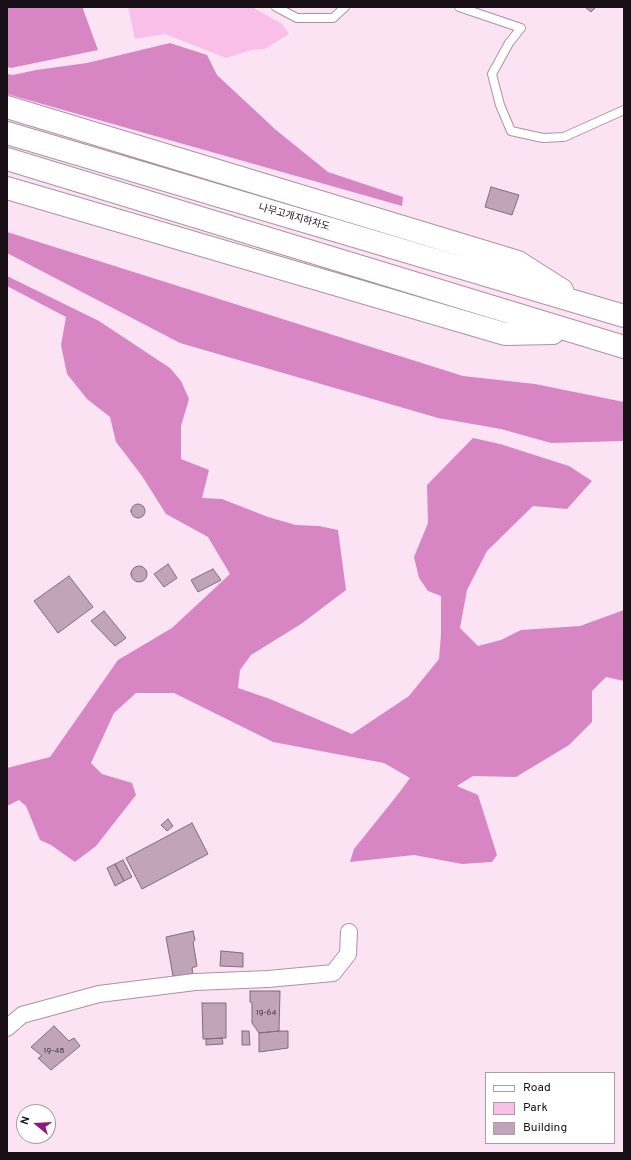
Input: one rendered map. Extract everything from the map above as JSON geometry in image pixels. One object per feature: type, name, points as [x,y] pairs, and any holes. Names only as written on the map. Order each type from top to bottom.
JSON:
[{"type":"highway","points":[[7,107],[518,262],[581,303]]},
{"type":"highway","name":"나무고개지하차도","points":[[7,133],[624,316]]},
{"type":"highway","points":[[7,158],[624,347]]},
{"type":"highway","points":[[7,188],[505,334],[573,332]]},
{"type":"street","points":[[7,1028],[22,1015],[99,994],[195,982],[333,973],[348,954],[349,932]]},
{"type":"lane","points":[[276,7],[297,18],[333,18],[345,7]]},
{"type":"lane","points":[[460,7],[521,28],[509,43],[492,74],[500,105],[511,131],[543,138],[564,137],[624,110]]},
{"type":"green space","points":[[128,7],[252,7],[282,24],[289,34],[265,49],[252,50],[226,58],[165,34],[135,39]]},
{"type":"shaded area","points":[[7,7],[84,7],[83,9],[98,50],[11,68],[7,67]]},
{"type":"shaded area","points":[[170,43],[207,55],[217,75],[276,130],[328,172],[403,197],[402,206],[7,94],[7,74],[13,75],[36,70],[87,63]]},
{"type":"shaded area","points":[[7,232],[463,376],[535,384],[624,402],[624,441],[551,443],[501,429],[438,418],[180,343],[7,253]]},
{"type":"shaded area","points":[[7,276],[99,321],[170,368],[181,381],[189,399],[181,426],[181,459],[209,470],[202,498],[222,499],[268,517],[296,525],[319,526],[338,530],[346,590],[301,624],[251,655],[240,670],[238,688],[270,699],[352,734],[409,696],[439,659],[441,634],[441,596],[428,591],[419,578],[414,557],[428,523],[427,485],[473,438],[500,444],[569,466],[592,481],[567,509],[533,506],[487,551],[467,590],[460,628],[478,646],[501,640],[521,630],[580,626],[624,610],[624,681],[606,677],[592,691],[592,722],[569,745],[516,777],[473,776],[457,786],[478,795],[497,855],[492,862],[462,864],[414,855],[350,862],[354,849],[410,778],[384,763],[273,742],[174,693],[136,693],[114,713],[91,763],[102,774],[132,783],[136,795],[96,846],[75,862],[51,845],[40,840],[26,806],[19,800],[7,806],[7,768],[50,757],[118,660],[172,628],[230,574],[208,537],[166,514],[142,476],[116,442],[110,417],[87,399],[67,374],[61,345],[66,317],[7,286]]},
{"type":"building","points":[[585,7],[596,7],[591,12]]},
{"type":"building","points":[[491,187],[519,195],[512,215],[485,207]]},
{"type":"building","points":[[135,504],[141,504],[145,508],[145,514],[141,518],[135,518],[131,514],[131,508]]},
{"type":"building","points":[[168,564],[177,578],[164,587],[154,574]]},
{"type":"building","points":[[139,566],[145,568],[147,574],[145,580],[139,582],[133,580],[131,574],[133,568]]},
{"type":"building","points":[[213,569],[221,580],[198,592],[191,580]]},
{"type":"building","points":[[69,576],[93,607],[58,633],[34,601]]},
{"type":"building","points":[[104,611],[126,638],[115,646],[91,621]]},
{"type":"building","points":[[168,819],[173,826],[167,831],[161,825]]},
{"type":"building","points":[[192,823],[208,854],[142,889],[126,858]]},
{"type":"building","points":[[123,860],[132,877],[124,881],[115,864]]},
{"type":"building","points":[[115,864],[124,881],[115,886],[107,868]]},
{"type":"building","points":[[193,931],[195,940],[193,942],[197,966],[192,968],[193,974],[173,976],[166,937]]},
{"type":"building","points":[[221,951],[243,953],[243,967],[220,966]]},
{"type":"building","points":[[250,991],[280,991],[279,1031],[259,1033],[252,1023],[252,1003],[250,1002]]},
{"type":"building","points":[[202,1003],[226,1003],[226,1038],[203,1039]]},
{"type":"building","points":[[54,1026],[69,1041],[74,1038],[80,1046],[51,1070],[38,1058],[42,1056],[31,1047]]},
{"type":"building","points":[[242,1031],[249,1031],[250,1045],[242,1045]]},
{"type":"building","points":[[288,1031],[288,1048],[259,1052],[259,1033]]},
{"type":"building","points":[[222,1038],[223,1044],[206,1045],[206,1039]]}]
